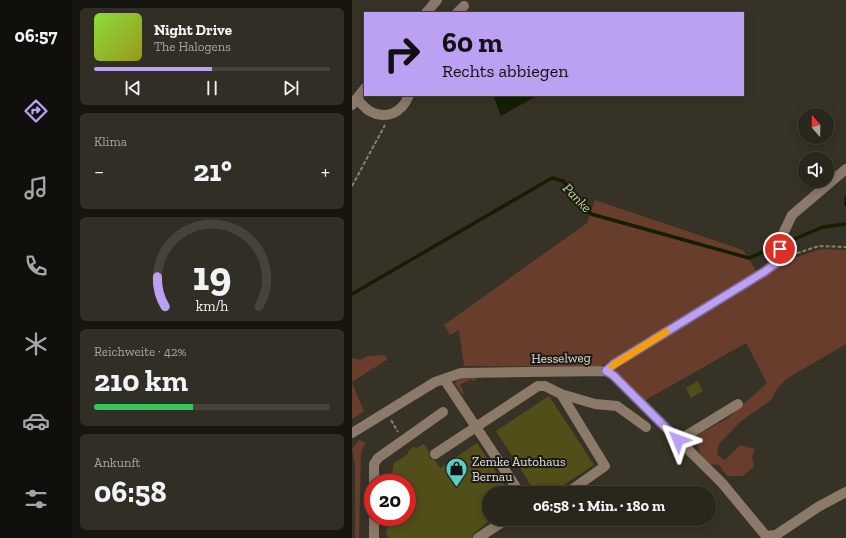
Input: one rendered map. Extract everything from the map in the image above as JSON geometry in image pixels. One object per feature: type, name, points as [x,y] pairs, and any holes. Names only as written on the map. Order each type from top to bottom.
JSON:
[{"type":"street","points":[[427,12],[437,0]]},
{"type":"street","points":[[364,89],[354,102],[368,110],[380,114],[391,115],[399,111],[408,96]]},
{"type":"street","points":[[606,371],[614,364],[764,272],[779,261],[782,236],[792,215],[846,169]]},
{"type":"street","name":"Hesselweg","points":[[352,433],[435,382],[461,373],[606,371],[613,375],[722,483],[766,536],[776,535],[818,507],[846,492]]},
{"type":"street","points":[[444,379],[515,486]]},
{"type":"street","points":[[436,454],[538,386],[545,386],[562,394],[595,404],[617,406],[646,427]]},
{"type":"street","points":[[562,394],[605,466],[577,486]]},
{"type":"street","points":[[678,440],[738,404]]},
{"type":"street","points":[[374,474],[374,464],[378,458],[443,412]]},
{"type":"street","points":[[374,526],[374,538]]},
{"type":"street","points":[[478,538],[496,526]]},
{"type":"path","points":[[352,186],[391,115]]},
{"type":"path","points":[[779,261],[819,246],[846,247]]},
{"type":"shaded area","points":[[493,96],[536,96],[501,116]]},
{"type":"shaded area","points":[[595,200],[743,250],[757,272],[599,367],[464,366],[459,330],[450,335],[444,325],[587,223]]},
{"type":"shaded area","points":[[821,249],[846,250],[846,344],[786,379],[777,389],[771,400],[740,422],[719,444],[717,455],[725,460],[740,445],[755,449],[752,457],[754,467],[742,476],[727,476],[719,465],[708,464],[701,456],[694,437],[728,418],[767,383],[746,343],[644,401],[617,374],[616,369],[785,261]]},
{"type":"shaded area","points":[[384,355],[388,359],[352,382],[352,358],[360,360],[368,356]]},
{"type":"shaded area","points":[[466,376],[480,376],[473,381],[471,379],[460,385],[464,393],[462,394],[455,384],[457,380]]},
{"type":"shaded area","points":[[352,383],[364,411],[354,418],[352,418]]},
{"type":"shaded area","points":[[359,440],[366,443],[361,452],[359,538],[355,538],[355,464],[352,449]]},
{"type":"building","points":[[698,381],[703,391],[691,398],[686,388]]},
{"type":"building","points":[[549,396],[594,465],[562,486],[531,486],[496,431]]},
{"type":"building","name":"Zemke Autohaus Bernau","points":[[477,443],[505,486],[482,486],[483,526],[474,533],[472,538],[389,538],[386,533],[387,526],[416,526],[416,474],[392,474],[394,463],[408,454],[409,450],[413,447],[417,448],[424,444],[429,452],[430,458],[435,460],[440,468]]},
{"type":"waterway","name":"Panke","points":[[352,294],[552,178],[563,181],[591,214],[749,258],[823,227],[846,224]]},
{"type":"waterway","name":"Panke","points":[[846,197],[846,205]]},
{"type":"slow traffic","points":[[612,366],[666,332]]},
{"type":"place","name":"Zemke Autohaus Bernau","points":[[457,488]]},
{"type":"route","points":[[678,440],[613,375],[606,371],[614,364],[764,272],[779,261],[780,249]]}]
